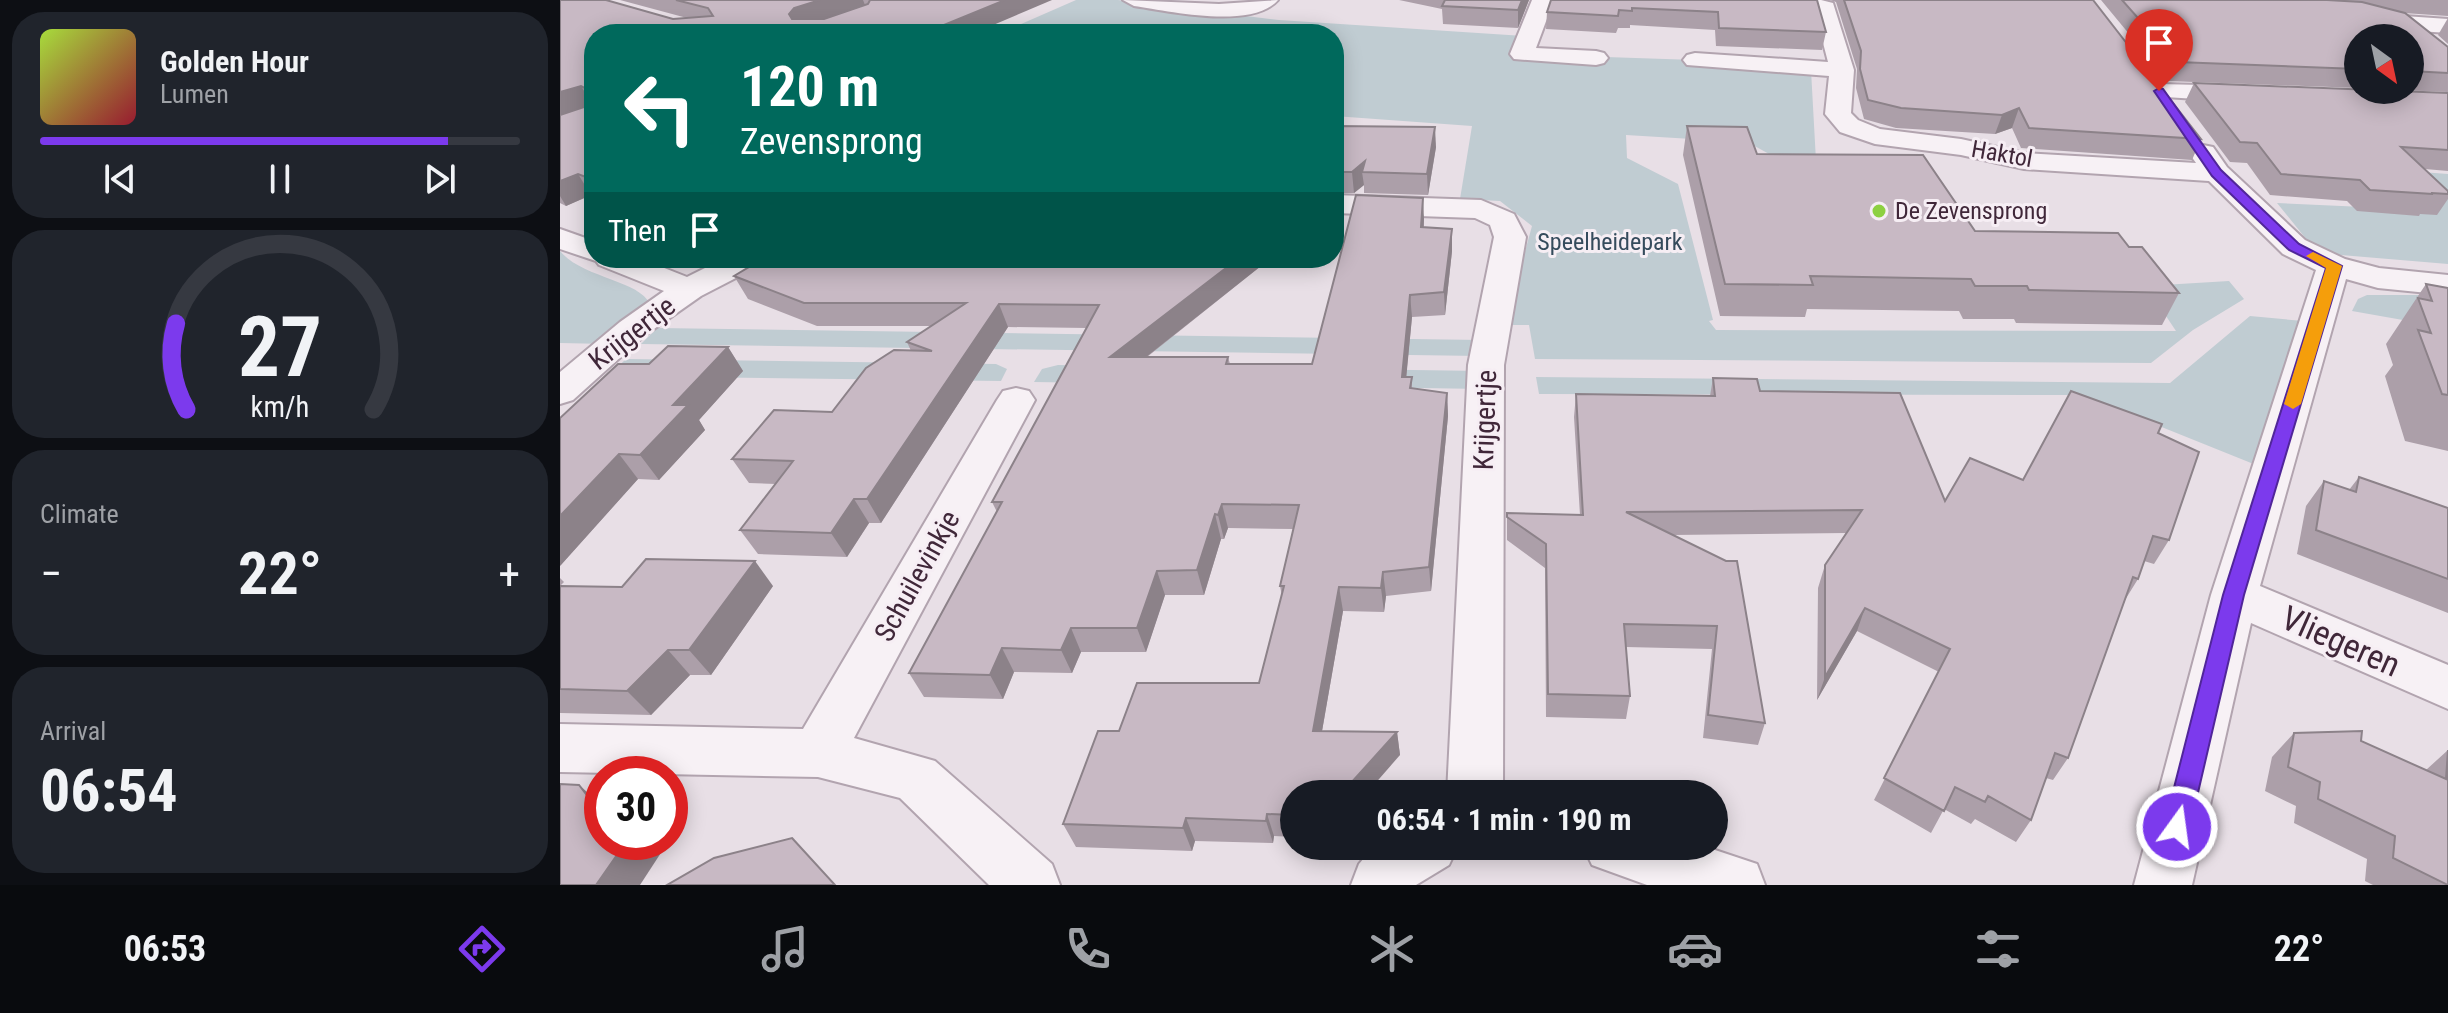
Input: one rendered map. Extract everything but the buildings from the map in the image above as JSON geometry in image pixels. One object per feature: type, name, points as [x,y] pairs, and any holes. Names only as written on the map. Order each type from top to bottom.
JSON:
[{"type":"street","points":[[1134,0],[1209,9],[1241,8],[1267,0]]},
{"type":"street","points":[[1543,0],[1522,54],[1596,58]]},
{"type":"street","name":"Haktol","points":[[1761,0],[1805,2],[1825,8],[1842,70],[1838,114],[1849,126],[1875,136],[1961,147],[2024,161],[2217,173]]},
{"type":"street","points":[[2339,9],[2404,23],[2448,26]]},
{"type":"street","points":[[2404,23],[2437,50]]},
{"type":"street","points":[[1695,60],[1842,70]]},
{"type":"street","points":[[2141,68],[2217,173],[2294,247],[2334,266],[2378,278],[2448,285]]},
{"type":"street","points":[[2159,91],[2266,95]]},
{"type":"street","name":"Krijgertje","points":[[1344,204],[1481,209],[1503,220],[1510,237],[1486,365],[1475,780]]},
{"type":"street","points":[[560,238],[584,248]]},
{"type":"street","points":[[2163,885],[2234,595],[2334,266]]},
{"type":"street","points":[[635,268],[689,289]]},
{"type":"street","name":"Krijgertje","points":[[560,392],[632,329],[689,289],[730,268]]},
{"type":"street","name":"Schuilevinkje","points":[[818,753],[1016,400]]},
{"type":"street","name":"Vliegeren","points":[[2234,595],[2448,688]]},
{"type":"street","points":[[560,748],[818,753],[916,778],[1031,885]]},
{"type":"street","points":[[1380,885],[1401,860]]},
{"type":"street","points":[[1657,860],[1736,885]]},
{"type":"green space","name":"Speelheidepark","points":[[1076,0],[1118,0],[1279,20],[1340,24],[1021,24]]},
{"type":"green space","name":"Speelheidepark","points":[[1344,24],[1524,36],[1519,54],[1695,60],[1811,70],[1816,161],[1780,160],[1722,128],[1692,139],[1626,135],[1627,158],[1678,184],[1713,320],[1709,321],[1716,330],[2176,331],[2146,286],[2229,281],[2244,299],[2193,330],[2151,363],[1535,359],[1529,325],[1505,325],[1532,226],[1500,201],[1460,199],[1472,126],[1344,117]]},
{"type":"green space","points":[[2408,171],[2448,174],[2448,264],[2329,254],[2311,245],[2277,203],[2408,209]]},
{"type":"green space","points":[[560,251],[582,267],[634,289],[650,304],[607,344],[560,343]]},
{"type":"green space","points":[[2367,295],[2419,295],[2448,328],[2352,311],[2358,299]]},
{"type":"green space","points":[[2250,316],[2303,321],[2266,469],[2082,395],[1539,394],[1536,377],[2170,383]]},
{"type":"green space","points":[[657,328],[1482,340],[1480,356],[641,344]]},
{"type":"green space","points":[[626,359],[996,364],[1007,369],[1001,381],[608,376]]},
{"type":"green space","points":[[1058,365],[1484,371],[1484,389],[1034,382],[1042,369]]},
{"type":"slow traffic","points":[[2293,404],[2334,266],[2313,256]]},
{"type":"place","name":"De Zevensprong","points":[[1879,211]]},
{"type":"route","points":[[2159,91],[2217,173],[2294,247],[2334,266],[2234,595],[2177,827]]}]
